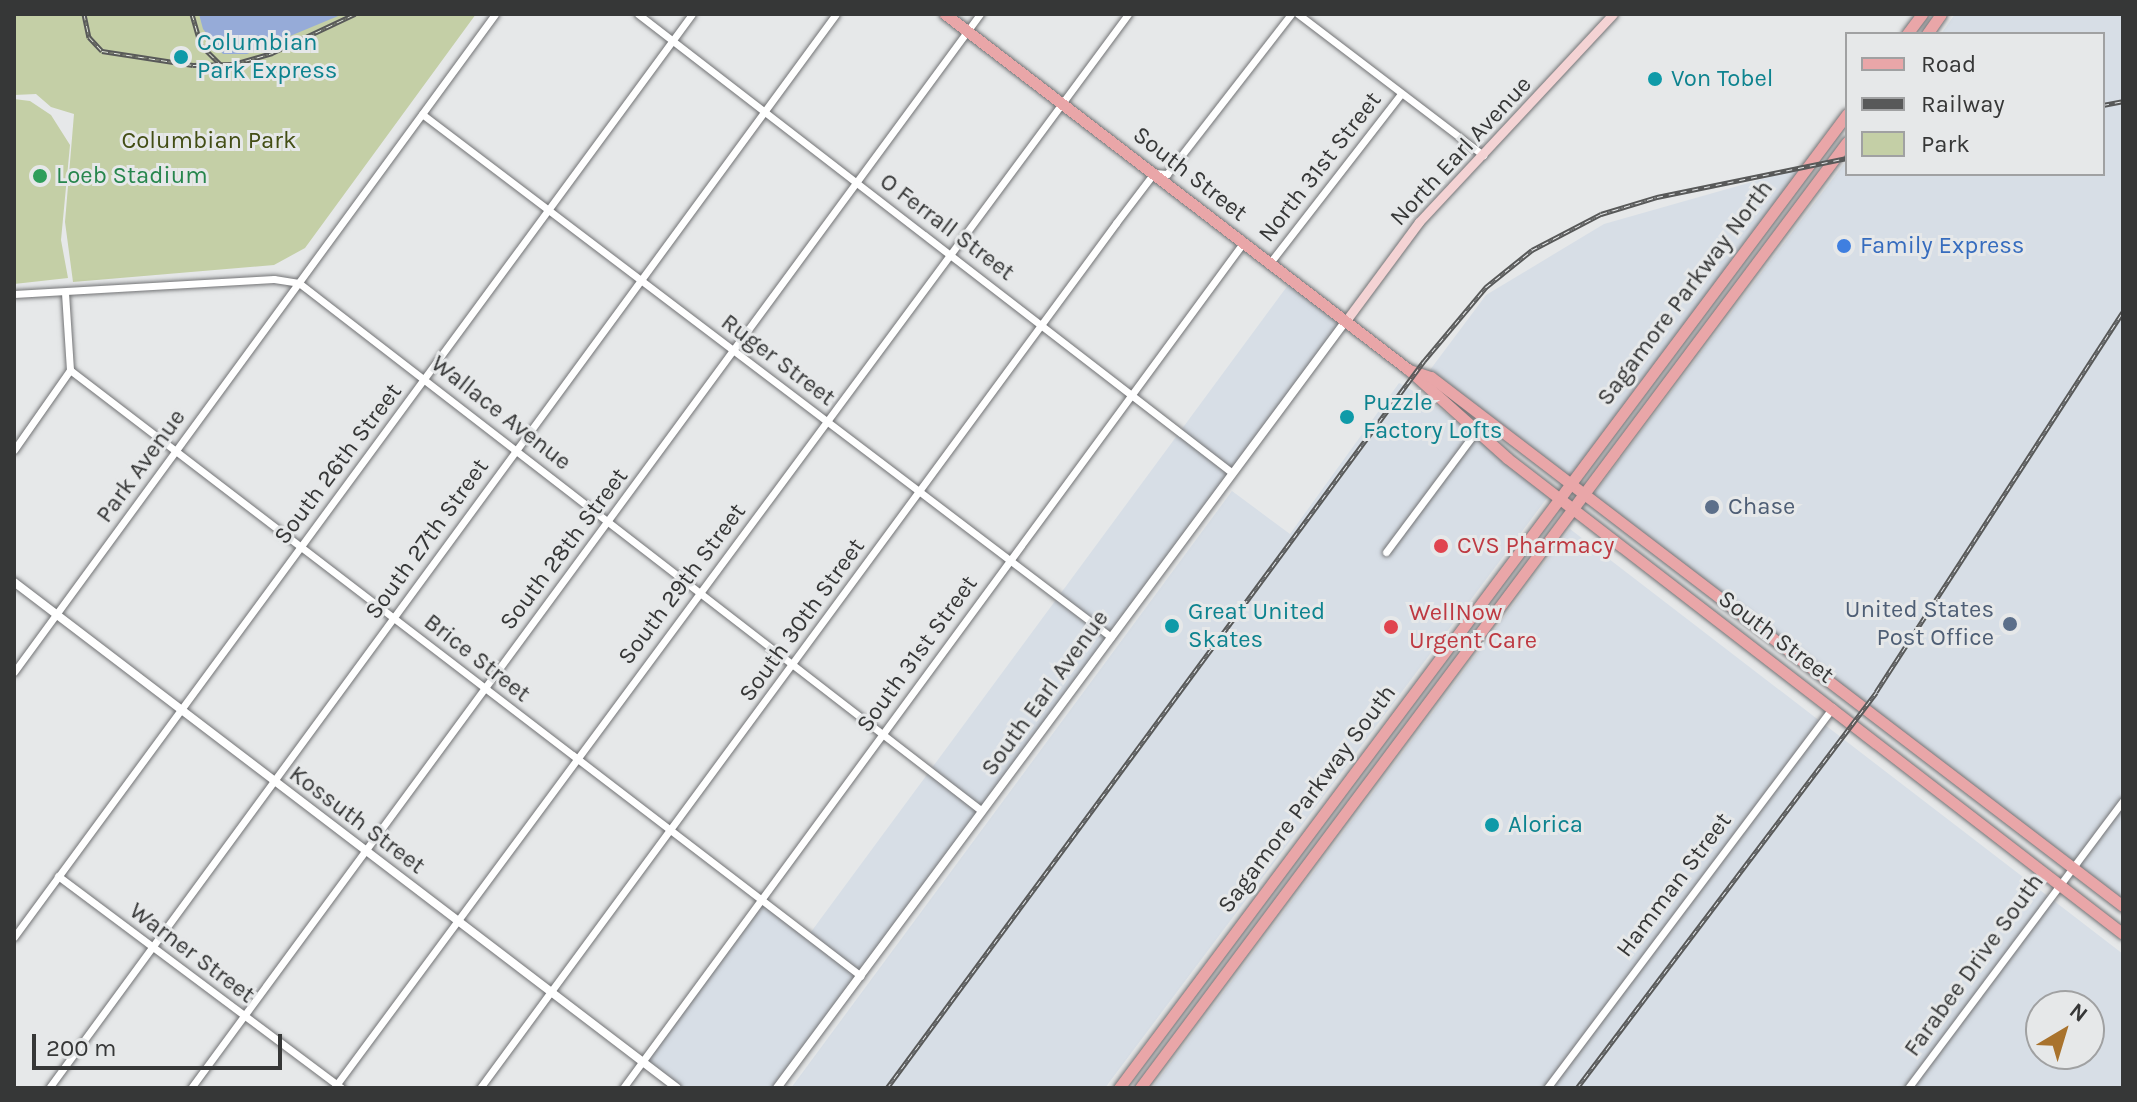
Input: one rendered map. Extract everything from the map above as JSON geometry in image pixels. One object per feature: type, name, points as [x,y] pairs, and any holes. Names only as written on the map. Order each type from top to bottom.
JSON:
[{"type":"main road","name":"South Street","points":[[945,14],[1409,370],[1558,498],[1833,707],[2123,934]]},
{"type":"main road","name":"North Earl Avenue","points":[[1345,322],[1419,222],[1613,14]]},
{"type":"main road","points":[[1908,32],[1922,14]]},
{"type":"main road","points":[[1928,32],[1941,14]]},
{"type":"main road","name":"Sagamore Parkway North","points":[[1558,498],[1845,117]]},
{"type":"main road","name":"Sagamore Parkway North","points":[[1574,510],[1845,145]]},
{"type":"main road","name":"South Street","points":[[1409,370],[1427,374],[2123,906]]},
{"type":"main road","name":"Sagamore Parkway South","points":[[1119,1088],[1558,498]]},
{"type":"main road","name":"Sagamore Parkway South","points":[[1140,1088],[1574,510]]},
{"type":"main road","points":[[1912,770],[1923,755]]},
{"type":"street","points":[[14,294],[274,279],[299,283],[495,14]]},
{"type":"street","name":"O Ferrall Street","points":[[638,14],[1231,472]]},
{"type":"street","name":"South 26th Street","points":[[14,937],[692,14]]},
{"type":"street","name":"South 27th Street","points":[[49,1088],[836,14]]},
{"type":"street","name":"South 28th Street","points":[[191,1088],[368,853],[484,689],[980,14]]},
{"type":"street","name":"South 29th Street","points":[[337,1087],[948,253],[1128,14]]},
{"type":"street","name":"South 30th Street","points":[[480,1088],[1154,173],[1167,174],[1291,14]]},
{"type":"street","points":[[1298,14],[1483,155]]},
{"type":"street","name":"North 31st Street","points":[[1269,264],[1401,94]]},
{"type":"street","name":"Ruger Street","points":[[422,114],[1111,637]]},
{"type":"street","name":"South 31st Street","points":[[623,1088],[1243,243]]},
{"type":"street","name":"Wallace Avenue","points":[[299,283],[982,811]]},
{"type":"street","name":"Park Avenue","points":[[14,672],[299,283]]},
{"type":"street","points":[[14,450],[70,370],[65,292]]},
{"type":"street","name":"South Earl Avenue","points":[[777,1088],[1345,322]]},
{"type":"street","name":"Brice Street","points":[[70,370],[861,976]]},
{"type":"street","points":[[1386,552],[1478,428]]},
{"type":"street","name":"Kossuth Street","points":[[14,582],[677,1088]]},
{"type":"street","name":"Hamman Street","points":[[1547,1088],[1833,707]]},
{"type":"street","name":"Farabee Drive South","points":[[1908,1088],[2072,865],[2123,801]]},
{"type":"street","name":"Warner Street","points":[[58,876],[337,1087]]},
{"type":"shaded area","points":[[1955,14],[2123,14],[2123,903],[1593,495],[1845,163],[1845,176],[2105,176],[2105,32],[1942,32]]},
{"type":"shaded area","points":[[1808,166],[1568,484],[1427,374],[1486,295],[1604,224]]},
{"type":"shaded area","points":[[1291,281],[1345,322],[777,1088],[677,1088],[643,1062],[761,901],[808,936]]},
{"type":"shaded area","points":[[1399,383],[1429,400],[1550,494],[1105,1088],[791,1088],[1232,491],[1290,534]]},
{"type":"shaded area","points":[[1570,529],[2123,954],[2123,1088],[1152,1088]]},
{"type":"green space","name":"Columbian Park","points":[[14,14],[476,14],[305,248],[274,265],[73,282],[65,222],[74,114],[51,107],[36,94],[14,95]]},
{"type":"green space","name":"Loeb Stadium","points":[[14,99],[30,101],[51,115],[70,145],[61,240],[68,278],[14,284]]},
{"type":"water","points":[[199,14],[343,14],[247,54],[223,54],[203,29]]},
{"type":"railway","points":[[84,14],[89,37],[102,51],[193,65],[234,64],[272,53],[355,14]]},
{"type":"railway","points":[[192,14],[201,45],[220,64]]},
{"type":"railway","points":[[2105,105],[2123,101]]},
{"type":"railway","points":[[887,1088],[1424,361],[1486,287],[1532,250],[1601,214],[1657,197],[1845,158]]},
{"type":"railway","points":[[1577,1088],[1876,692],[2123,312]]},
{"type":"place","name":"Columbian Park Express","points":[[181,57]]},
{"type":"place","name":"Von Tobel","points":[[1655,79]]},
{"type":"place","name":"Loeb Stadium","points":[[40,176]]},
{"type":"place","name":"Family Express","points":[[1844,246]]},
{"type":"place","name":"Puzzle Factory Lofts","points":[[1347,417]]},
{"type":"place","name":"Chase","points":[[1712,507]]},
{"type":"place","name":"CVS Pharmacy","points":[[1441,546]]},
{"type":"place","name":"United States Post Office","points":[[2010,624]]},
{"type":"place","name":"Great United Skates","points":[[1172,626]]},
{"type":"place","name":"WellNow Urgent Care","points":[[1391,627]]},
{"type":"place","name":"Alorica","points":[[1492,825]]}]
